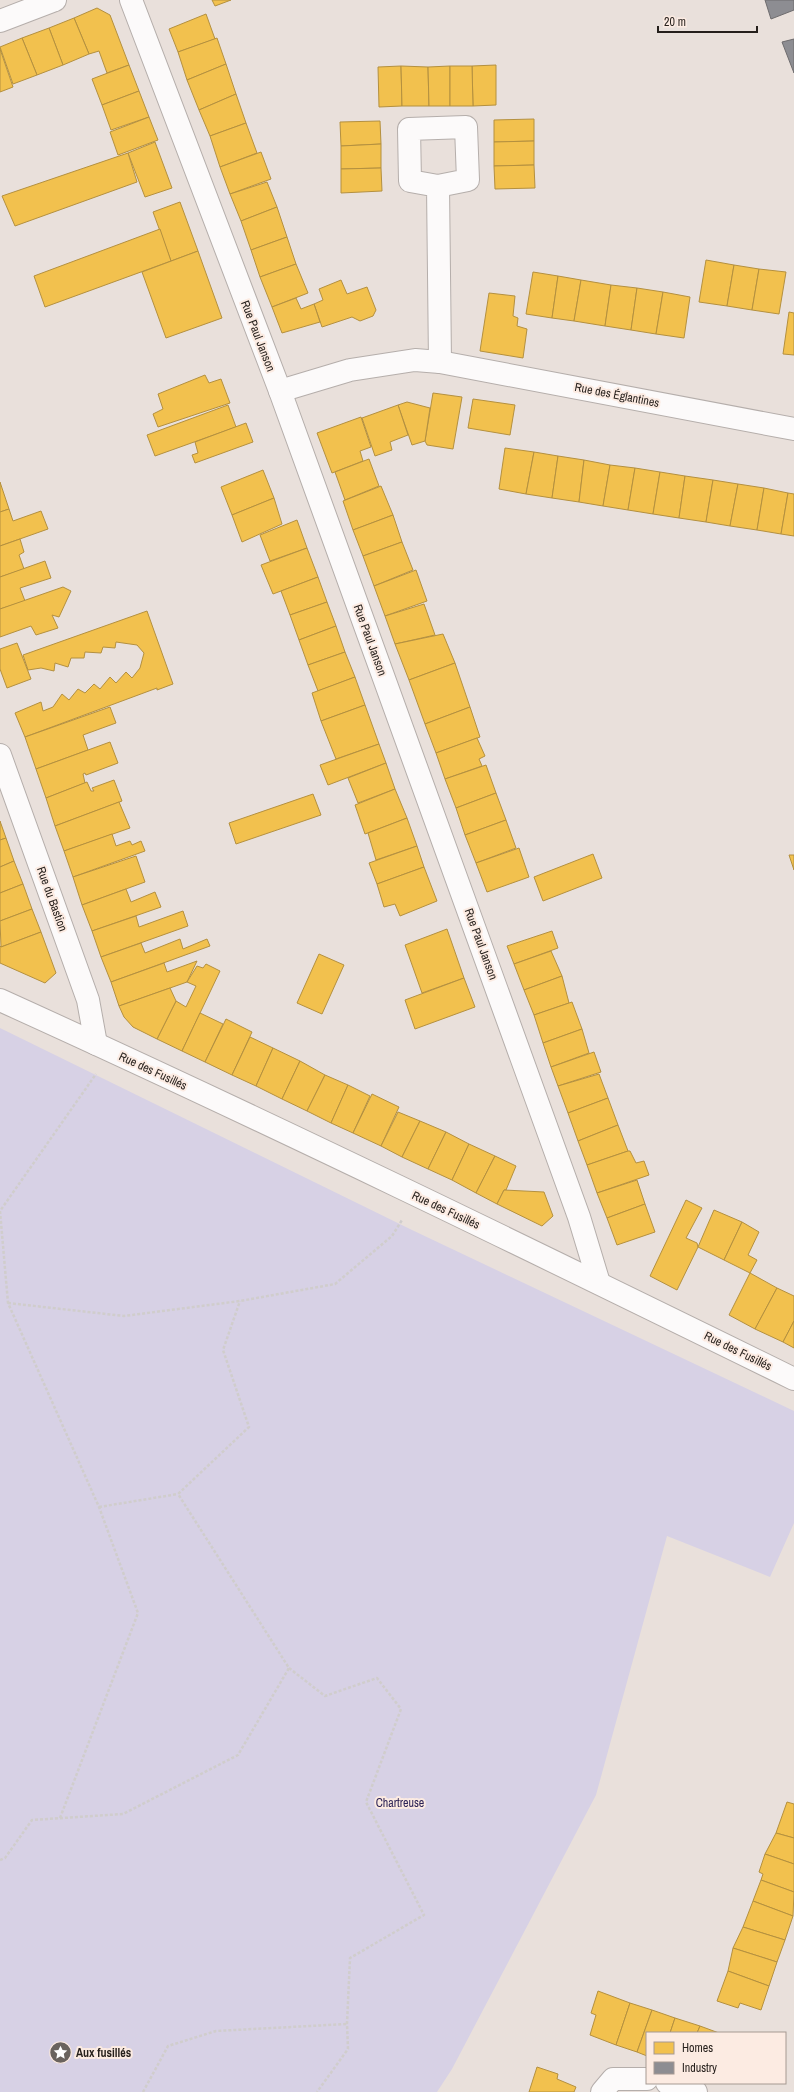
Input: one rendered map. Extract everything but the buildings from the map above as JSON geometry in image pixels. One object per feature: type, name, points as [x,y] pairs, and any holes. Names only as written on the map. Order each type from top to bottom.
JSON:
[{"type":"street","points":[[0,21],[55,0]]},
{"type":"street","name":"Rue Paul Janson","points":[[131,0],[280,391],[579,1217],[599,1283]]},
{"type":"street","points":[[438,186],[440,362]]},
{"type":"street","name":"Rue des Églantines","points":[[280,391],[350,370],[415,360],[440,362],[794,429]]},
{"type":"street","name":"Rue du Bastion","points":[[0,755],[88,1000],[96,1044]]},
{"type":"street","name":"Rue des Fusillés","points":[[0,1000],[96,1044],[599,1283],[794,1379]]},
{"type":"street","points":[[602,2092],[613,2079],[646,2079]]},
{"type":"street","points":[[670,2084],[696,2092]]},
{"type":"path","points":[[60,1818],[138,1613],[99,1507],[8,1303],[0,1211],[96,1074],[96,1044]]},
{"type":"path","points":[[8,1303],[124,1316],[240,1301],[335,1284],[392,1236],[416,1196]]},
{"type":"path","points":[[99,1507],[178,1494],[249,1427],[223,1350],[240,1301]]},
{"type":"path","points":[[178,1494],[289,1668],[324,1696],[376,1678],[401,1709],[366,1802],[424,1916],[350,1958],[347,2024],[348,2049],[317,2092]]},
{"type":"path","points":[[0,1860],[6,1858],[32,1820],[123,1814],[238,1755],[289,1668]]},
{"type":"path","points":[[143,2092],[168,2046],[216,2031],[347,2024]]},
{"type":"green space","name":"Chartreuse","points":[[0,1028],[412,1230],[794,1411],[794,1523],[770,1577],[667,1536],[596,1795],[452,2069],[437,2092],[0,2092]]},
{"type":"place","name":"Aux fusillés","points":[[60,2053]]}]
